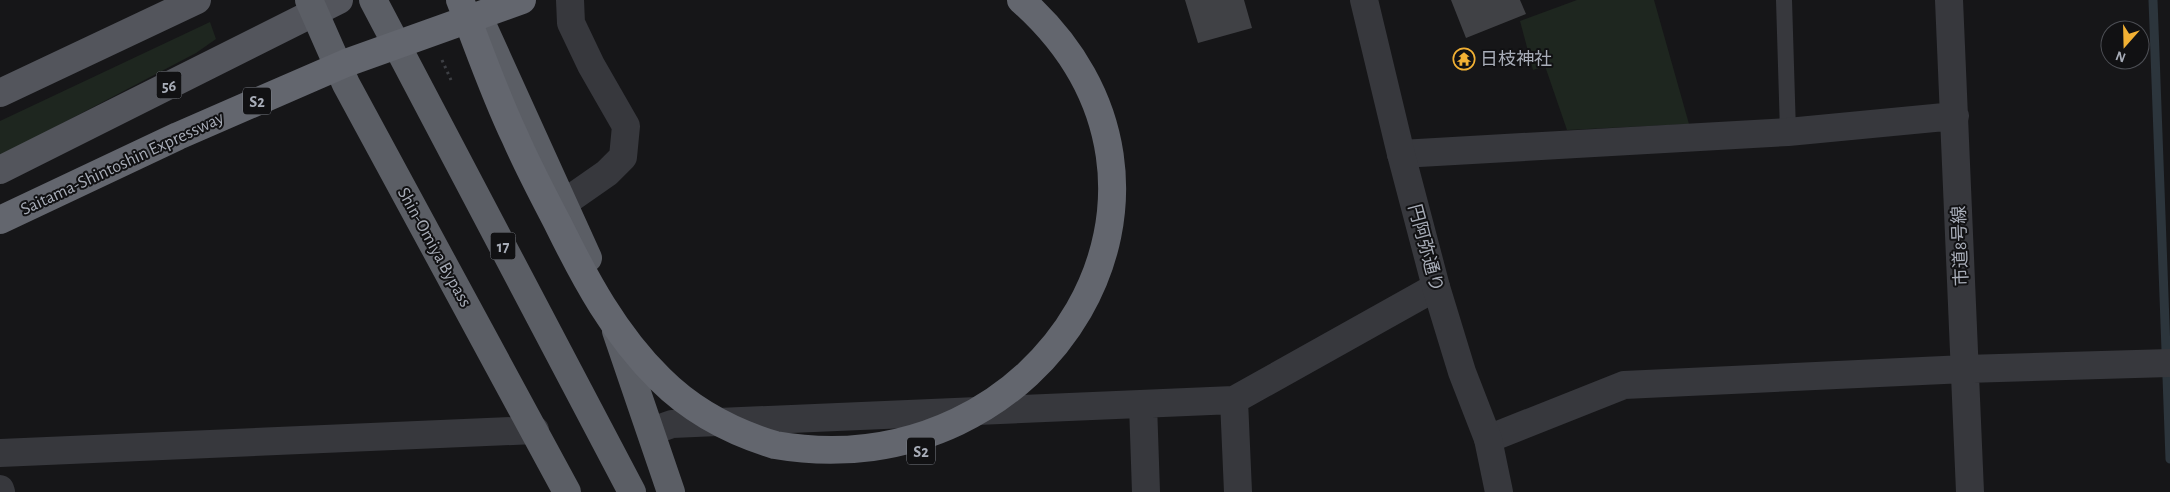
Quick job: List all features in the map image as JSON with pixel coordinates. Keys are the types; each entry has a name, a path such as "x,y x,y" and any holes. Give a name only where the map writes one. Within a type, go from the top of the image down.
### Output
{"highway":[{"name":"17","path":"373,0 632,492"},
{"name":"S2","path":"460,0 514,137 571,251 595,294 639,356 660,379 692,407 734,430 797,452 846,460 890,458 922,451 960,437 999,414 1031,387 1069,342 1088,306 1101,273 1111,228 1113,205 1110,159 1098,110 1079,69 1067,50 1053,30 1021,0"},
{"path":"471,0 600,285 652,431 671,492"},
{"name":"Saitama-Shintoshin Expressway","path":"0,220 178,136 346,63 522,0"},
{"name":"Shin-Omiya Bypass","path":"311,6 346,84 567,492"}],"main road":[{"path":"0,93 197,0"},
{"name":"56","path":"0,170 311,6 339,0"}],"street":[{"path":"564,203 607,173 623,157 626,126 591,64 571,23 570,0"},
{"name":"円阿弥通り","path":"1364,0 1401,154 1436,287 1462,372 1488,439 1499,492"},
{"name":"市道8号線","path":"1949,0 1970,492"},
{"path":"1401,154 1788,132 1955,116"},
{"path":"652,431 672,424 1234,400 1436,287"},
{"path":"1488,439 1624,385 1965,369 2170,363"},
{"path":"1234,400 1238,492"},
{"path":"1143,404 1146,492"},
{"path":"0,453 535,430"}],"lane":[{"path":"1784,0 1788,132"}],"shaded area":[{"path":"1577,0 1654,0 1689,124 1567,130 1545,66 1533,70 1520,21"},
{"path":"210,22 216,39 196,53 0,156 0,121"}],"building":[{"path":"1185,0 1244,0 1252,28 1198,43"},
{"path":"1451,0 1520,0 1526,14 1466,38"}],"waterway":[{"path":"2153,0 2166,350"},
{"path":"2167,377 2170,459"}],"place":[{"name":"日枝神社","path":"1464,59"}]}
